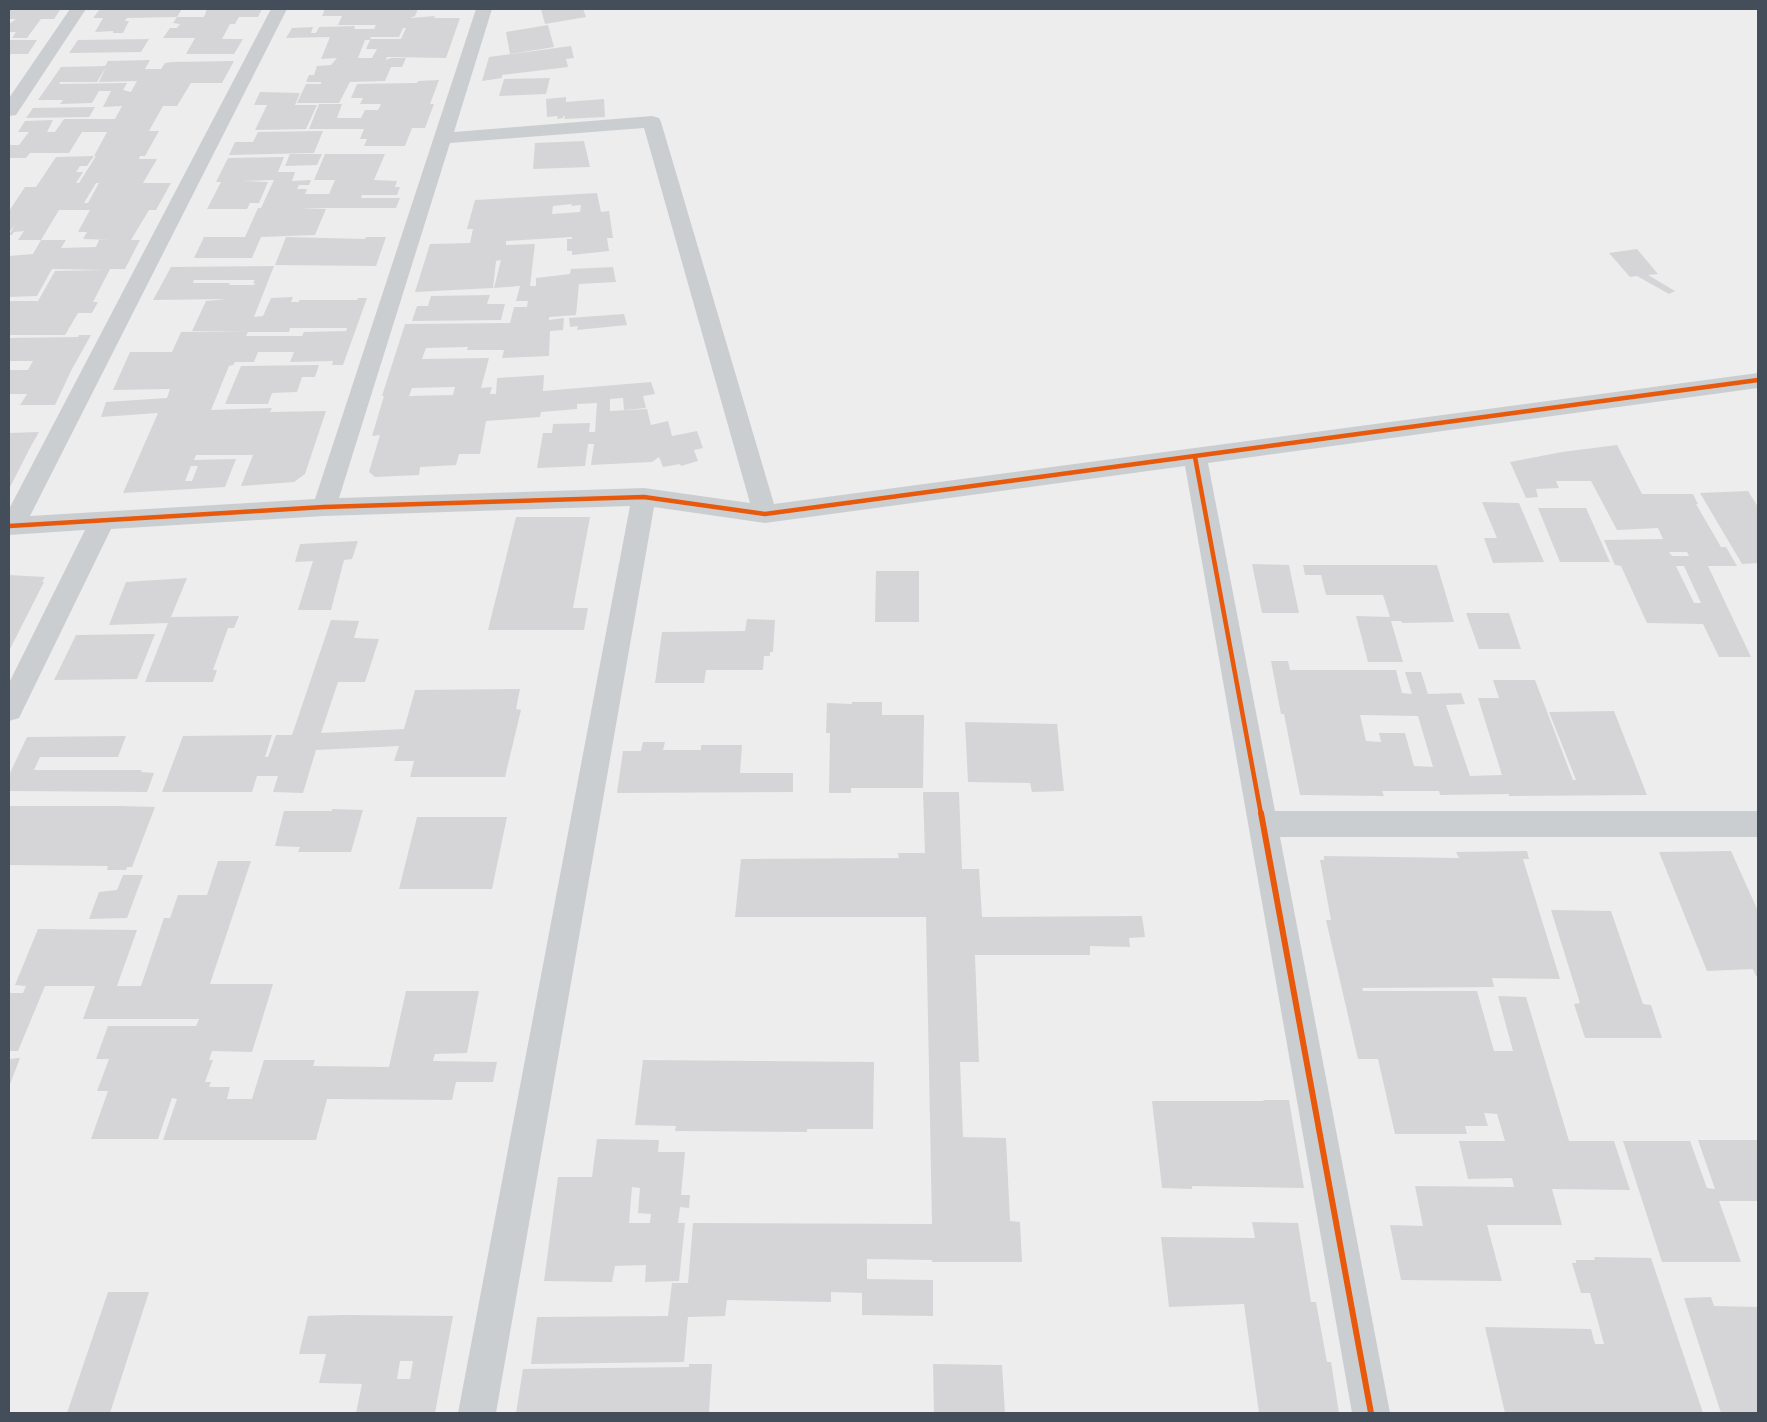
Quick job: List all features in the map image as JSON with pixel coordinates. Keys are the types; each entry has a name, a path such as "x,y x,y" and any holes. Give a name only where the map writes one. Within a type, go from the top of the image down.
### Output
{"street":[{"path":"9,111 78,9"},
{"path":"10,526 279,9"},
{"path":"324,507 484,9"},
{"path":"443,138 652,122 765,514"},
{"path":"10,526 324,507 644,497 765,514 1758,380"},
{"path":"1195,457 1371,1413"},
{"path":"477,1413 644,497"},
{"path":"9,710 103,520"},
{"path":"1262,824 1758,824"}],"building":[{"path":"9,9 60,10 54,19 41,19 27,38 12,38 16,32 9,32 9,24 16,19 9,19"},
{"path":"100,9 182,9 177,17 127,18 125,21 129,21 123,33 113,33 113,31 95,32 103,18 93,18"},
{"path":"207,9 262,9 258,17 239,17 235,24 230,24 222,39 243,39 234,54 186,54 195,38 163,38 170,28 177,28 180,24 173,23 177,17 204,17"},
{"path":"325,9 418,9 415,16 410,18 435,16 434,18 460,18 446,58 387,57 386,60 406,58 402,67 391,67 385,81 350,82 339,103 297,103 306,84 321,84 321,82 306,82 309,75 314,75 317,66 331,65 337,58 321,59 330,37 286,38 292,28 313,27 311,33 316,33 319,27 355,26 354,29 374,29 376,25 338,25 342,16 322,16","holes":["403,28 406,28 401,39 370,39 371,37 399,37","365,40 370,40 366,49 377,49 372,58 358,58"]},
{"path":"541,9 583,9 586,17 545,24"},
{"path":"548,25 554,47 510,54 506,32"},
{"path":"149,39 141,52 69,53 78,40"},
{"path":"9,40 37,40 28,54 11,54 9,57"},
{"path":"571,46 574,58 566,59 568,67 502,75 502,78 482,81 489,57"},
{"path":"150,60 145,69 161,69 165,63 172,62 234,61 222,83 191,83 177,106 163,106 149,131 159,131 145,156 140,156 139,159 157,159 143,183 171,183 156,210 149,210 131,240 140,240 125,269 110,269 93,302 98,302 92,313 78,313 65,335 9,335 9,301 38,301 55,271 104,270 52,269 37,296 9,297 9,256 33,254 41,240 18,240 24,231 14,232 12,235 9,235 15,225 9,232 9,211 25,187 36,187 56,157 94,156 107,132 82,132 69,153 30,153 26,158 9,158 9,145 19,145 29,132 18,132 25,121 53,120 47,132 55,132 64,119 115,119 122,106 103,107 111,91 99,91 92,103 60,104 63,100 38,100 61,67 105,66 108,61","holes":["106,67 99,82 137,81 131,92 123,90 127,83 59,84 60,82 97,82","96,156 79,183 76,183 83,172 76,172 80,166 87,166","96,183 99,183 88,203 84,203","59,210 90,210 78,232 87,232 83,239 110,240 99,240 96,247 61,248 66,240 41,240"]},
{"path":"550,78 546,94 499,96 504,79"},
{"path":"439,80 430,104 434,104 425,128 412,128 405,146 364,146 367,139 360,139 364,129 309,129 319,104 342,104 337,118 361,118 365,110 378,110 381,104 360,104 363,98 351,98 357,84 417,83 418,81"},
{"path":"260,92 300,93 295,105 317,105 306,129 255,130 267,105 254,105"},
{"path":"566,97 566,102 604,99 605,117 564,119 565,116 563,116 563,118 557,119 558,116 547,117 546,99"},
{"path":"95,107 89,117 26,118 33,108"},
{"path":"323,131 314,153 229,155 235,142 253,142 258,132"},
{"path":"584,141 590,167 533,169 535,143"},
{"path":"290,154 322,154 317,165 285,166"},
{"path":"325,154 385,154 374,180 397,181 395,187 400,187 397,195 362,195 361,198 400,198 396,208 299,208 326,209 315,235 261,237 252,258 194,258 204,237 245,237 258,208 261,208 274,180 243,181 268,182 259,203 250,203 247,209 207,209 221,182 216,182 228,158 284,157 278,172 295,172 292,181 311,180 309,185 299,185 297,189 307,189 305,194 329,194 335,180 314,180"},
{"path":"597,193 601,212 609,211 613,238 607,238 609,251 572,255 572,251 567,251 567,239 572,239 572,237 506,241 506,245 535,244 530,286 536,286 536,278 570,274 571,269 613,267 616,282 579,284 576,315 549,317 549,320 564,318 563,330 550,331 549,356 502,358 504,350 467,350 468,347 426,348 422,359 489,358 481,388 492,387 490,394 496,394 497,378 544,375 543,391 651,382 655,394 643,396 646,408 624,410 623,398 610,399 610,411 647,409 651,425 668,421 672,436 697,431 703,448 694,450 698,461 681,466 680,464 663,467 659,457 652,462 591,465 594,444 588,444 585,466 537,468 543,433 552,433 553,424 590,423 589,432 595,432 597,403 577,404 577,409 541,412 540,417 486,421 480,454 459,454 456,465 420,467 419,475 375,477 369,472 380,435 372,436 384,396 382,396 405,324 510,323 514,307 527,307 528,301 516,301 520,286 494,288 501,260 496,261 493,288 415,292 430,244 470,243 473,229 467,229 475,200","holes":["572,204 571,206 581,205 580,212 552,214 553,206","455,387 453,395 409,396 412,388"]},
{"path":"286,237 365,239 366,237 386,237 376,266 275,265"},
{"path":"1637,249 1658,274 1648,275 1675,291 1669,294 1637,276 1630,277 1609,253"},
{"path":"274,266 254,317 263,316 271,298 293,297 291,302 299,302 299,300 357,300 358,298 367,298 343,365 332,365 333,361 290,362 294,352 258,352 254,362 235,362 229,366 211,410 272,408 270,412 326,411 305,474 294,482 241,486 253,455 196,455 194,460 236,459 225,487 123,493 158,413 101,417 106,402 167,398 170,389 113,390 130,352 172,352 181,332 248,331 192,331 206,301 227,299 153,300 171,267","holes":["194,280 255,280 253,283 255,283 254,285 229,285 230,283 193,283","290,328 347,328 346,331 304,332 302,336 246,336 248,332 289,332","191,466 198,466 192,481 185,481"]},
{"path":"490,295 487,304 505,304 501,320 412,321 417,306 428,306 431,296"},
{"path":"624,314 627,325 577,330 578,326 570,327 569,318"},
{"path":"79,335 91,335 55,405 20,405 27,394 9,394 9,370 28,370 33,361 9,361 9,338 78,337"},
{"path":"319,365 315,377 302,377 297,392 272,393 268,404 225,404 241,366"},
{"path":"39,432 31,446 9,489 9,433"},
{"path":"1617,445 1642,494 1693,494 1698,504 1696,504 1721,547 1726,547 1737,566 1708,566 1751,657 1719,657 1703,624 1647,623 1621,566 1615,565 1604,540 1663,539 1658,528 1617,530 1591,481 1556,481 1559,488 1536,489 1538,497 1526,498 1510,462 1562,452","holes":["1669,552 1687,552 1689,556 1672,556","1676,566 1684,566 1701,603 1694,603"]},
{"path":"1748,491 1758,507 1758,563 1742,564 1700,493"},
{"path":"1482,502 1519,503 1544,562 1493,563 1484,538 1497,538"},
{"path":"1538,508 1586,508 1610,562 1560,562"},
{"path":"516,517 590,517 573,608 588,608 584,630 488,630"},
{"path":"358,541 352,559 344,560 331,610 298,610 313,561 295,562 300,544"},
{"path":"1252,564 1289,565 1299,613 1262,613"},
{"path":"1303,565 1437,565 1454,622 1402,623 1401,621 1391,621 1403,662 1368,662 1356,616 1390,617 1383,595 1326,595 1321,575 1305,575"},
{"path":"876,571 919,571 919,622 875,622"},
{"path":"9,575 45,577 9,651"},
{"path":"187,578 171,617 239,616 234,628 228,628 213,670 217,670 213,682 145,682 168,623 109,625 126,582"},
{"path":"1466,613 1509,613 1521,649 1479,649"},
{"path":"747,619 775,620 773,652 770,652 770,656 764,656 763,670 706,670 704,683 655,683 662,632 745,631"},
{"path":"331,620 359,621 354,638 379,639 365,682 338,682 321,733 404,729 415,690 520,689 516,709 521,710 505,777 410,777 414,761 394,761 399,746 316,750 303,793 273,792 278,776 257,776 252,792 162,792 183,736 272,735 265,757 268,757 276,735 292,735"},
{"path":"155,634 137,679 54,680 76,635"},
{"path":"1271,661 1288,661 1290,670 1396,670 1402,693 1412,694 1405,672 1421,672 1428,694 1461,693 1465,704 1446,705 1470,776 1502,775 1478,698 1499,698 1493,680 1535,680 1573,780 1576,780 1549,712 1614,711 1647,795 1440,795 1439,791 1382,791 1384,796 1300,795 1284,714 1281,714","holes":["1360,715 1418,716 1433,767 1414,766 1405,733 1379,733 1381,742 1366,741"]},
{"path":"852,702 882,702 882,715 924,715 923,788 851,788 851,793 829,793 830,733 826,733 827,703 852,704"},
{"path":"965,722 1057,724 1064,791 1032,792 1030,783 968,782"},
{"path":"126,736 118,757 40,757 34,770 142,770 141,772 154,773 147,792 9,791 9,775 27,737"},
{"path":"643,742 665,742 663,750 701,750 701,745 742,745 740,773 793,773 793,792 617,793 623,751 641,751"},
{"path":"923,792 959,792 962,869 979,869 982,917 1142,916 1145,937 1129,938 1130,947 1090,946 1090,955 975,955 979,1062 960,1062 963,1137 1006,1138 1010,1221 1020,1222 1022,1262 932,1262 932,1260 867,1259 867,1279 933,1280 933,1316 862,1315 862,1293 831,1292 831,1302 727,1300 725,1316 688,1317 684,1362 531,1364 537,1317 668,1316 672,1283 688,1283 693,1223 932,1224 926,917 735,917 741,859 899,858 898,853 925,853"},
{"path":"9,806 155,807 132,867 127,867 126,870 107,870 108,866 9,865"},
{"path":"332,809 363,810 351,852 298,852 300,847 275,846 284,811 332,811"},
{"path":"417,817 507,817 492,889 399,889"},
{"path":"1527,851 1529,859 1523,859 1560,979 1492,978 1494,987 1362,988 1363,991 1477,991 1494,1051 1513,1051 1498,996 1526,997 1569,1141 1614,1141 1630,1190 1552,1189 1562,1225 1487,1225 1502,1281 1401,1280 1390,1225 1423,1226 1415,1186 1514,1187 1512,1178 1468,1179 1459,1141 1505,1141 1497,1114 1484,1113 1488,1126 1465,1126 1467,1134 1395,1134 1378,1059 1358,1059 1326,920 1331,920 1320,860 1324,860 1324,856 1459,858 1456,852"},
{"path":"1731,851 1758,911 1758,976 1756,976 1753,969 1707,971 1659,852"},
{"path":"218,861 251,861 210,984 273,984 252,1052 212,1051 209,1060 213,1060 205,1082 211,1082 209,1087 230,1087 227,1099 252,1099 264,1060 315,1060 313,1066 389,1067 406,991 479,991 467,1053 435,1054 433,1061 497,1062 493,1082 456,1082 452,1100 327,1099 316,1140 163,1140 177,1099 172,1098 158,1139 91,1139 108,1091 97,1091 109,1059 96,1059 108,1026 196,1026 199,1019 83,1019 95,986 45,986 18,1051 9,1051 9,993 23,993 26,986 15,985 38,929 137,930 117,986 141,986 164,918 170,918 178,895 207,895"},
{"path":"123,875 143,875 127,918 89,919 99,892 117,890"},
{"path":"1551,910 1611,911 1643,1004 1651,1005 1662,1038 1585,1038 1574,1004 1580,1003"},
{"path":"20,1058 9,1087 9,1059"},
{"path":"643,1060 874,1062 873,1129 807,1129 807,1132 675,1131 676,1126 635,1125"},
{"path":"1289,1100 1304,1188 1192,1186 1192,1189 1162,1188 1152,1101"},
{"path":"597,1139 659,1140 658,1152 685,1152 681,1195 690,1195 689,1208 680,1207 678,1223 685,1223 679,1281 645,1282 646,1265 615,1266 612,1282 544,1281 558,1177 592,1177","holes":["632,1187 640,1188 638,1213 651,1214 650,1223 629,1223"]},
{"path":"1698,1140 1758,1140 1758,1201 1719,1201 1741,1262 1662,1262 1623,1141 1690,1141 1707,1188 1715,1189"},
{"path":"1252,1222 1298,1223 1311,1302 1316,1302 1327,1362 1331,1362 1339,1413 1259,1413 1244,1304 1169,1307 1161,1237 1255,1238"},
{"path":"1594,1257 1651,1258 1703,1413 1505,1413 1485,1327 1591,1329 1595,1344 1604,1344 1590,1293 1581,1293 1572,1263 1576,1263 1576,1260 1595,1260"},
{"path":"108,1292 149,1292 110,1413 67,1413"},
{"path":"1711,1297 1714,1306 1757,1307 1758,1413 1721,1413 1684,1298"},
{"path":"308,1316 453,1316 435,1413 356,1413 362,1384 319,1383 326,1354 299,1354","holes":["400,1361 413,1361 410,1379 397,1379"]},
{"path":"689,1364 712,1364 709,1413 516,1413 523,1369 689,1367"},
{"path":"933,1364 1002,1365 1005,1413 934,1413"}],"cycle path":[{"path":"9,526 324,507 644,497 765,514 1758,380"},
{"path":"1195,457 1371,1413"}]}
